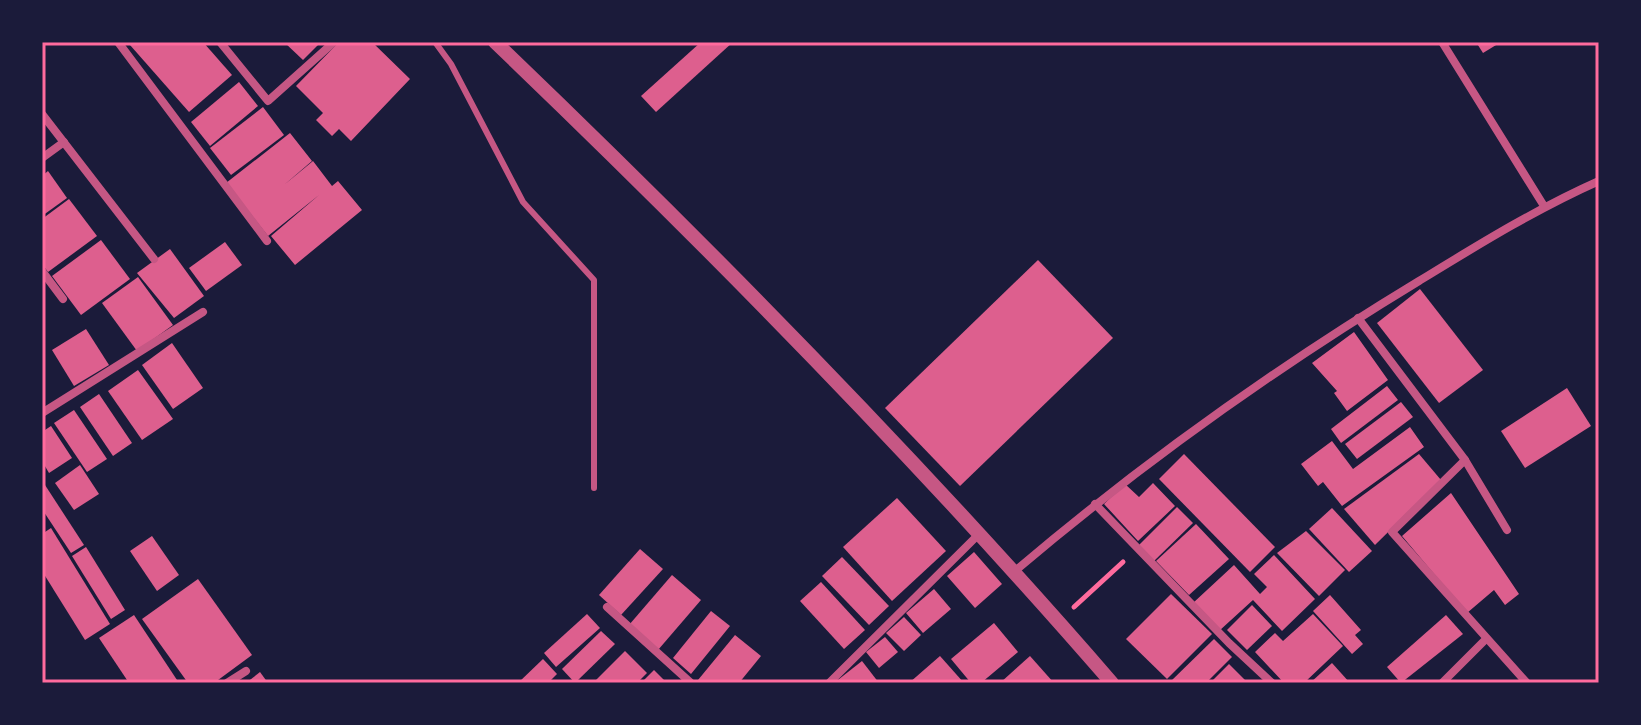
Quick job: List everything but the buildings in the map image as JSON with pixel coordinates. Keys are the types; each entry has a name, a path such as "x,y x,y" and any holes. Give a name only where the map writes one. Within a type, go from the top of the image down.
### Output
{"street":[{"path":"118,42 267,241"},
{"path":"220,42 268,101 334,42"},
{"path":"495,42 691,231 1015,571 1112,683"},
{"path":"1442,42 1544,206"},
{"path":"42,114 154,259"},
{"path":"42,158 64,142"},
{"path":"1015,571 1143,466 1358,318 1544,206 1599,181"},
{"path":"42,271 63,299"},
{"path":"42,413 203,312"},
{"path":"1358,318 1465,460 1507,530"},
{"path":"1465,460 1392,532 1485,640 1527,683"},
{"path":"1095,504 1272,683"},
{"path":"829,683 978,535"},
{"path":"607,607 691,683"},
{"path":"1442,683 1485,640"},
{"path":"227,683 246,671"}],"lane":[{"path":"435,42 451,64 523,202 594,280 594,488"}],"path":[{"path":"1059,621 1137,549"}]}
